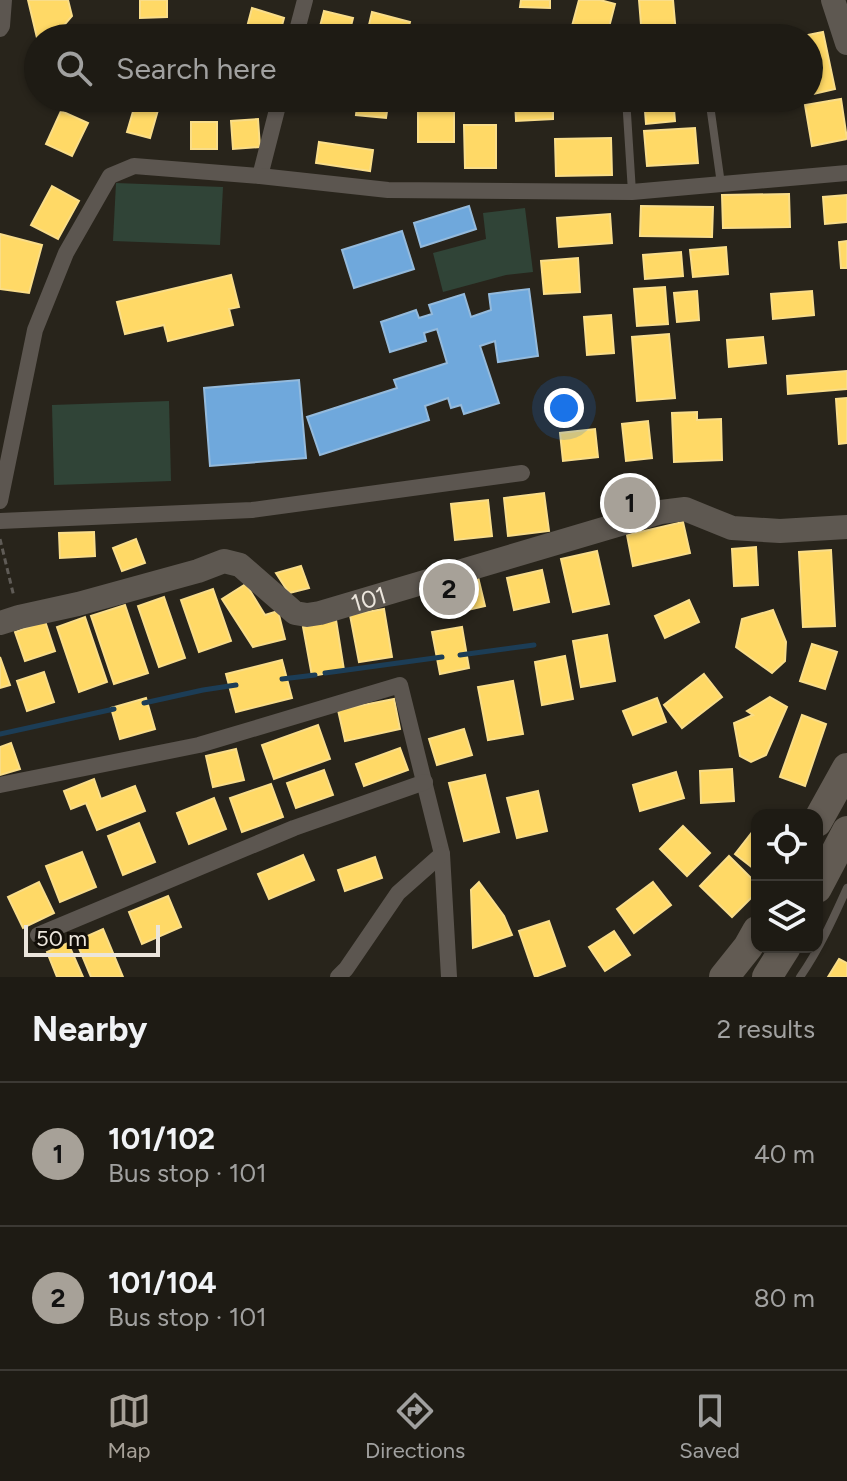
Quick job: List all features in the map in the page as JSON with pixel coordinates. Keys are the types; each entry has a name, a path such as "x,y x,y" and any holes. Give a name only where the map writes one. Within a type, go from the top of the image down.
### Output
{"highway":[{"path":"823,811 847,768"},
{"path":"821,881 847,831"},
{"path":"724,977 751,942"},
{"path":"767,977 782,953"}],"street":[{"path":"0,29 4,0"},
{"path":"299,24 305,0"},
{"path":"833,0 847,43"},
{"path":"260,176 276,112"},
{"path":"0,501 35,330 66,253 110,176 134,166 388,190 632,192 847,173"},
{"path":"0,521 252,510 522,473"},
{"name":"101","path":"10,620 198,571 224,561 240,565 286,607 295,613 307,615 661,512 685,509 732,528 780,531 847,527"},
{"path":"0,785 199,745 400,685 442,854 449,977"},
{"path":"38,935 294,828 425,782"},
{"path":"338,977 398,893 442,854"}],"lane":[{"path":"627,112 632,192"},
{"path":"711,112 721,184"},
{"path":"800,977 834,918 847,888"}],"path":[{"path":"0,539 10,620"}],"green space":[{"path":"116,183 223,187 220,245 113,241"},
{"path":"525,208 533,272 506,275 443,292 433,253 486,239 483,213"},
{"path":"169,401 171,481 54,485 52,405"}],"building: Homes":[{"path":"28,0 68,0 72,16 65,24 34,24"},
{"path":"140,0 167,0 167,17 140,18"},
{"path":"521,0 550,0 550,8 520,7"},
{"path":"579,0 615,4 610,24 573,24"},
{"path":"639,0 673,0 675,24 641,24"},
{"path":"252,8 284,18 282,24 248,24"},
{"path":"324,11 353,18 352,24 321,24"},
{"path":"372,12 410,22 410,24 369,24"},
{"path":"823,32 835,89 823,92"},
{"path":"841,99 847,139 812,146 806,112 823,112 823,102"},
{"path":"61,112 88,123 72,156 46,144"},
{"path":"133,112 157,112 150,138 127,132"},
{"path":"356,112 387,112 386,118 356,115"},
{"path":"418,112 454,112 454,142 418,142"},
{"path":"516,112 553,112 553,119 516,121"},
{"path":"645,112 674,112 675,121 646,124"},
{"path":"258,119 260,147 233,149 231,121"},
{"path":"191,122 217,122 217,149 191,149"},
{"path":"464,125 496,125 496,168 465,168"},
{"path":"695,128 698,163 647,166 644,131"},
{"path":"611,138 612,175 556,176 555,139"},
{"path":"319,142 373,150 370,171 316,163"},
{"path":"52,186 79,201 58,239 31,225"},
{"path":"789,194 790,227 723,228 722,195"},
{"path":"847,195 847,222 825,224 823,197"},
{"path":"641,206 713,207 712,237 640,236"},
{"path":"610,214 612,243 559,247 557,218"},
{"path":"0,234 42,245 29,293 0,289"},
{"path":"847,241 847,268 841,268 839,242"},
{"path":"726,247 728,274 693,277 690,250"},
{"path":"681,252 683,276 645,279 643,255"},
{"path":"578,258 580,292 544,294 541,261"},
{"path":"231,275 239,307 229,309 233,325 168,341 164,325 125,334 117,302"},
{"path":"665,287 668,324 637,326 634,289"},
{"path":"697,291 699,320 677,322 674,293"},
{"path":"812,291 814,315 773,319 771,294"},
{"path":"611,315 614,353 587,355 584,317"},
{"path":"669,334 675,398 637,401 632,337"},
{"path":"763,337 766,363 729,367 727,340"},
{"path":"847,371 847,389 788,394 787,376"},
{"path":"847,398 847,443 839,444 836,399"},
{"path":"697,412 697,420 721,419 722,460 674,462 672,413"},
{"path":"648,421 652,458 626,461 622,424"},
{"path":"595,429 598,457 563,461 560,433"},
{"path":"544,493 549,531 508,536 504,498"},
{"path":"488,500 492,536 455,540 451,504"},
{"path":"683,522 690,553 633,566 627,535"},
{"path":"94,532 95,556 60,558 59,533"},
{"path":"136,539 145,563 122,571 113,548"},
{"path":"756,547 758,585 734,586 732,549"},
{"path":"831,550 835,626 803,627 799,552"},
{"path":"597,551 609,604 573,612 561,559"},
{"path":"301,566 309,588 289,593 276,573"},
{"path":"542,570 549,602 514,610 507,578"},
{"path":"478,577 485,606 441,616 434,587"},
{"path":"246,584 265,615 278,611 285,639 253,647 222,599"},
{"path":"213,589 231,641 199,652 181,600"},
{"path":"164,597 185,658 159,667 138,606"},
{"path":"689,600 699,622 665,638 655,616"},
{"path":"125,605 148,673 114,684 91,616"},
{"path":"384,609 392,657 359,662 350,615"},
{"path":"773,610 786,642 785,661 772,673 736,647 742,619"},
{"path":"85,617 107,682 79,692 57,627"},
{"path":"336,620 344,670 312,676 303,627"},
{"path":"45,621 55,651 25,661 15,632"},
{"path":"462,627 469,668 440,674 432,632"},
{"path":"607,635 615,681 581,687 573,641"},
{"path":"812,644 837,652 825,689 800,681"},
{"path":"565,656 573,699 542,705 535,662"},
{"path":"0,657 10,685 0,688"},
{"path":"282,660 292,698 236,712 226,674"},
{"path":"44,672 54,702 27,711 17,681"},
{"path":"704,674 722,697 682,728 664,705"},
{"path":"513,681 523,734 488,740 478,687"},
{"path":"770,697 787,707 766,755 751,762 740,756 734,723 753,715 747,711"},
{"path":"146,698 155,729 120,739 111,708"},
{"path":"657,698 666,722 633,735 623,711"},
{"path":"394,699 400,729 345,741 338,710"},
{"path":"802,715 826,724 805,786 780,777"},
{"path":"318,725 330,759 274,779 262,745"},
{"path":"464,729 472,755 437,765 429,739"},
{"path":"11,743 20,769 0,775 0,747"},
{"path":"400,748 408,770 364,786 356,764"},
{"path":"236,749 244,780 213,787 206,756"},
{"path":"732,769 734,801 701,803 700,771"},
{"path":"324,770 333,795 296,808 287,783"},
{"path":"676,772 684,798 640,811 633,785"},
{"path":"485,775 499,832 464,841 449,783"},
{"path":"94,779 101,799 135,786 145,811 97,830 86,803 71,809 64,791"},
{"path":"271,784 283,817 242,832 230,798"},
{"path":"538,791 547,831 517,838 507,798"},
{"path":"214,798 226,829 189,844 177,813"},
{"path":"139,823 155,862 123,875 108,836"},
{"path":"683,826 710,853 687,876 660,849"},
{"path":"751,834 751,866 735,854"},
{"path":"82,852 96,887 60,902 46,866"},
{"path":"303,855 314,880 269,899 258,874"},
{"path":"729,856 751,878 751,898 732,917 700,886"},
{"path":"375,857 382,878 345,891 338,870"},
{"path":"39,882 54,913 23,928 8,897"},
{"path":"479,882 504,916 512,935 473,948 471,890"},
{"path":"653,882 671,905 634,933 617,909"},
{"path":"168,896 181,927 142,944 129,912"},
{"path":"549,921 565,966 535,977 519,931"},
{"path":"103,929 123,977 91,977 76,941"},
{"path":"614,931 630,955 605,971 589,947"},
{"path":"68,943 83,977 57,977 47,952"},
{"path":"839,959 847,963 847,977 828,977"}],"building: Schools":[{"path":"469,206 476,229 421,247 414,223"},
{"path":"402,231 414,269 354,288 342,250"},
{"path":"529,289 538,356 498,362 495,341 480,346 499,403 464,414 461,405 451,408 448,398 425,406 429,420 320,455 307,417 397,388 394,380 447,363 437,329 424,333 426,341 390,352 381,322 416,310 419,318 432,314 429,305 464,294 471,317 491,310 489,294"},
{"path":"299,380 306,458 210,466 204,388"}],"waterway":[{"path":"460,655 534,645"},
{"path":"325,673 442,657"},
{"path":"282,679 315,675"},
{"path":"144,703 236,685"},
{"path":"0,734 114,709"}],"place":[{"name":"101/102","path":"630,503"},
{"name":"101/104","path":"449,589"}]}
